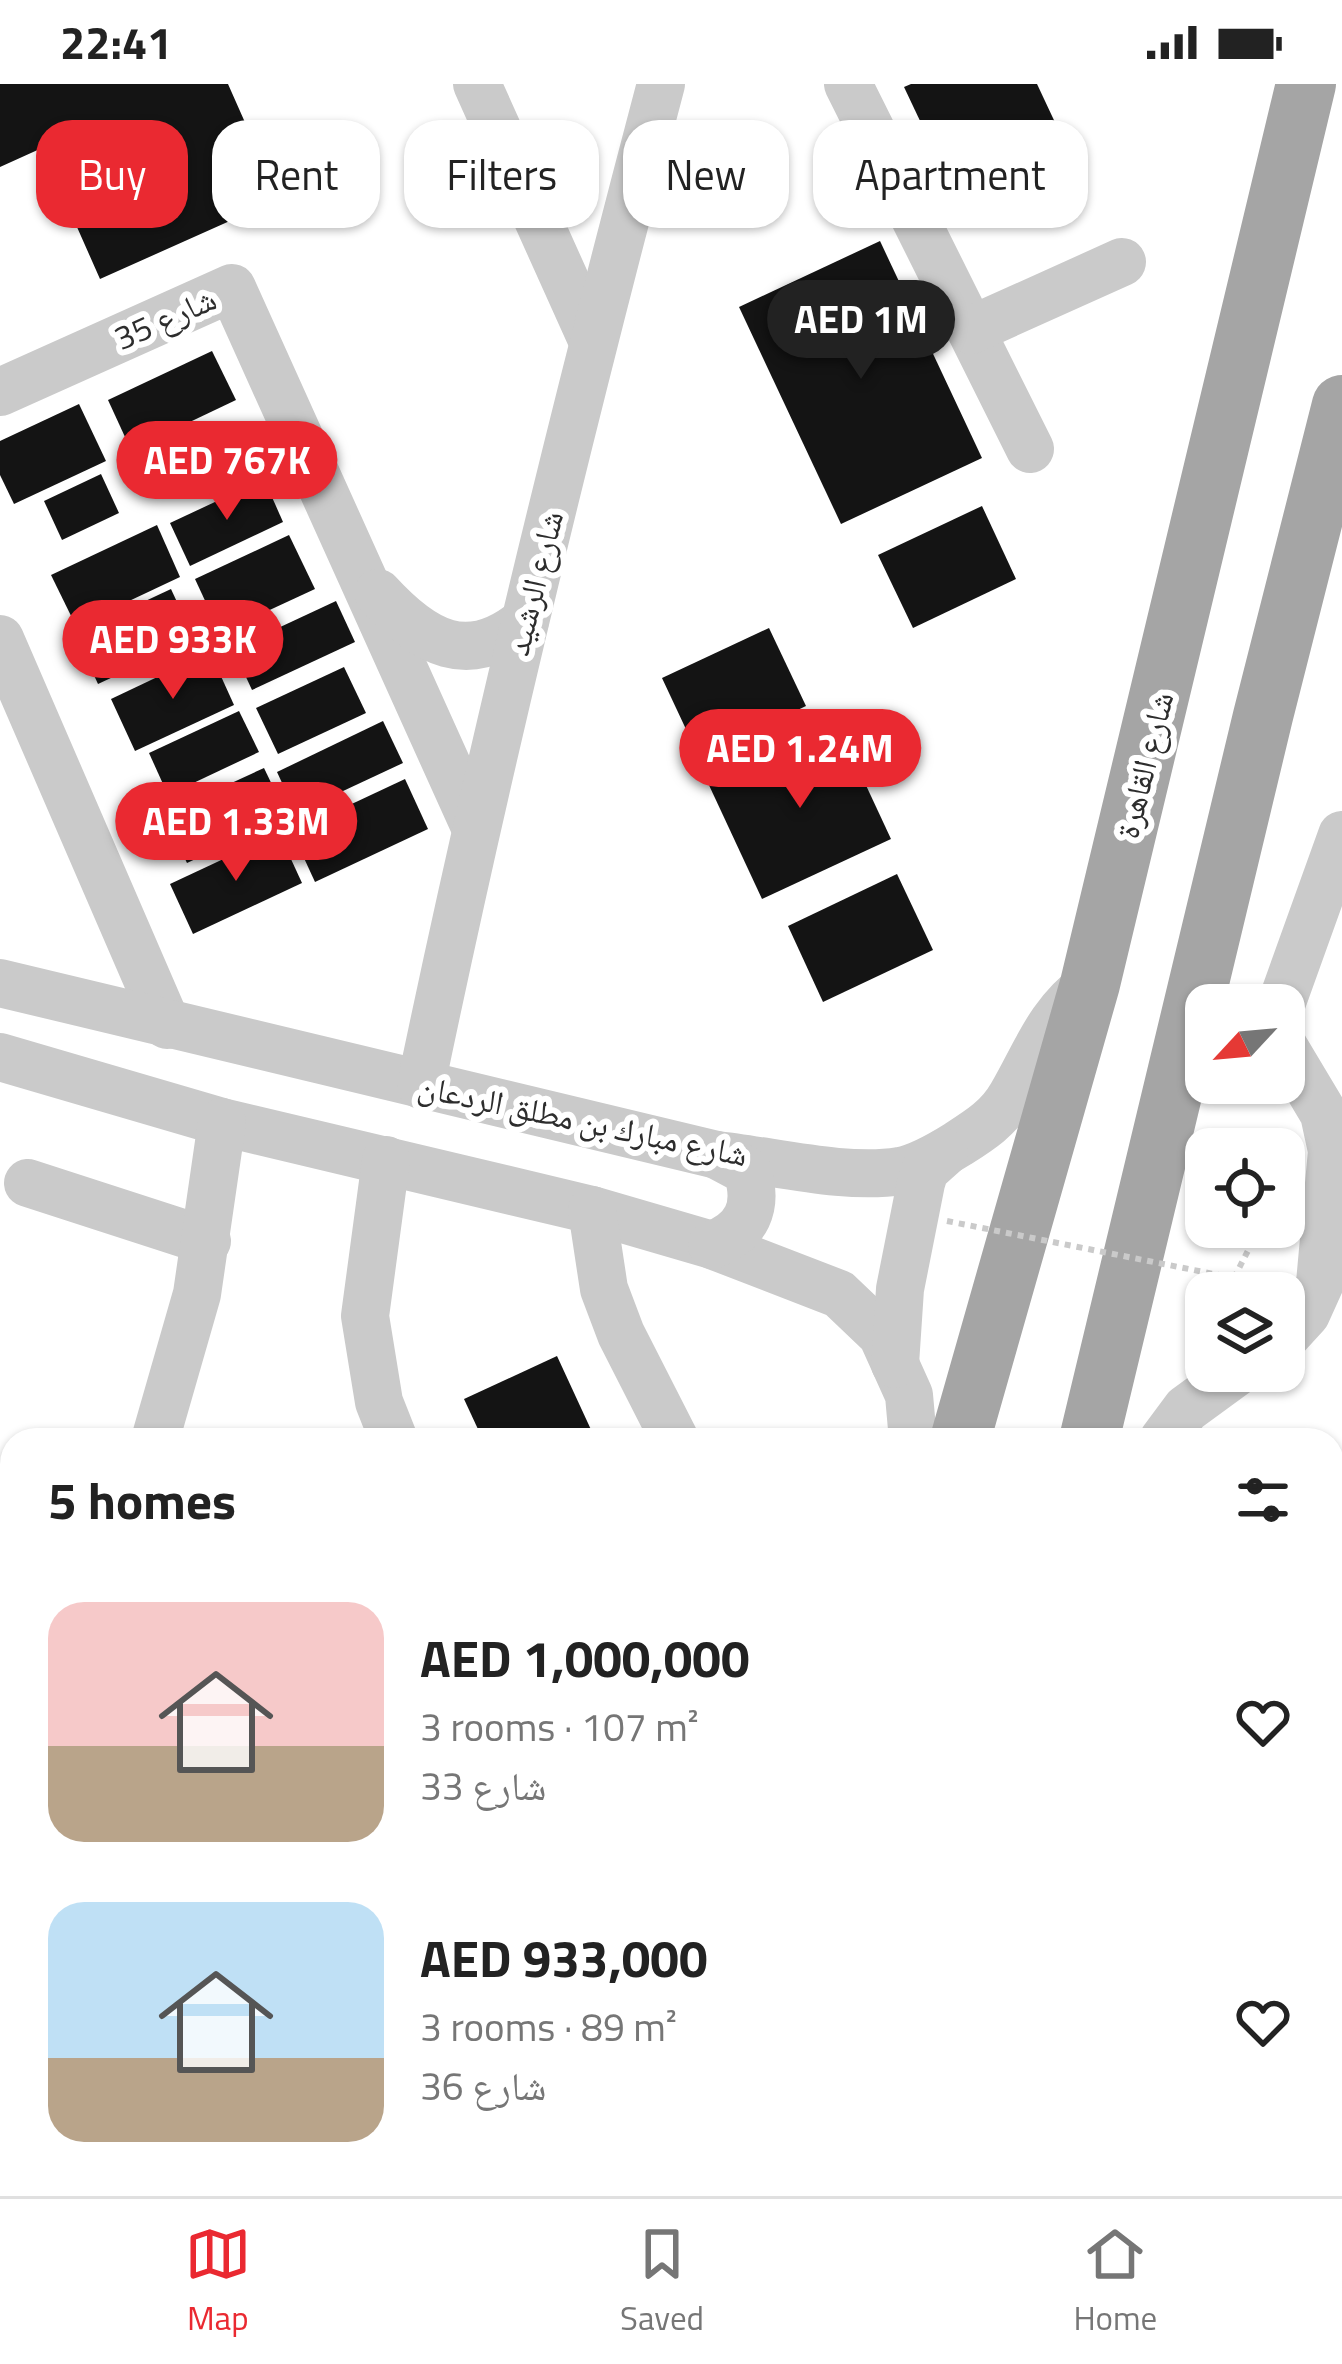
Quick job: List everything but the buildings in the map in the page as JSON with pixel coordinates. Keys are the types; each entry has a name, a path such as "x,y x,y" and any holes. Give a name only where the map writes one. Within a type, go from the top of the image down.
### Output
{"main road":[{"name":"شارع القاهرة","path":"963,1428 1090,984 1306,84"},
{"path":"1092,1428 1342,405"}],"street":[{"path":"477,84 592,342"},
{"name":"شارع الرشيد","path":"421,1085 475,827 592,342 661,84"},
{"path":"848,84 1030,449"},
{"path":"971,330 1122,262"},
{"name":"شارع 35","path":"0,392 232,288 475,827"},
{"name":"شارع 35","path":"367,581 410,622 447,644 486,645 525,621"},
{"path":"0,639 167,1025"},
{"path":"1293,984 1327,923 1342,835"},
{"name":"شارع مبارك بن مطلق الردعان","path":"0,983 718,1155 834,1172 902,1171 944,1153 1000,1114 1049,1024 1090,984"},
{"path":"0,1057 222,1121 592,1210 712,1245 839,1294 882,1335 909,1395 912,1428"},
{"path":"1305,1082 1324,1114 1332,1151 1320,1283 1305,1315"},
{"path":"159,1428 181,1357 207,1241 222,1121"},
{"path":"895,1364 900,1289 921,1183 925,1170 944,1153"},
{"path":"712,1245 730,1238 744,1225 752,1208 747,1172 718,1155"},
{"path":"386,1160 365,1316 379,1402 389,1428"},
{"path":"28,1184 207,1241"},
{"path":"592,1210 604,1289 621,1334 669,1428"},
{"path":"1172,1428 1186,1409 1209,1392"}],"path":[{"path":"947,1221 1234,1278 1249,1248"}]}
